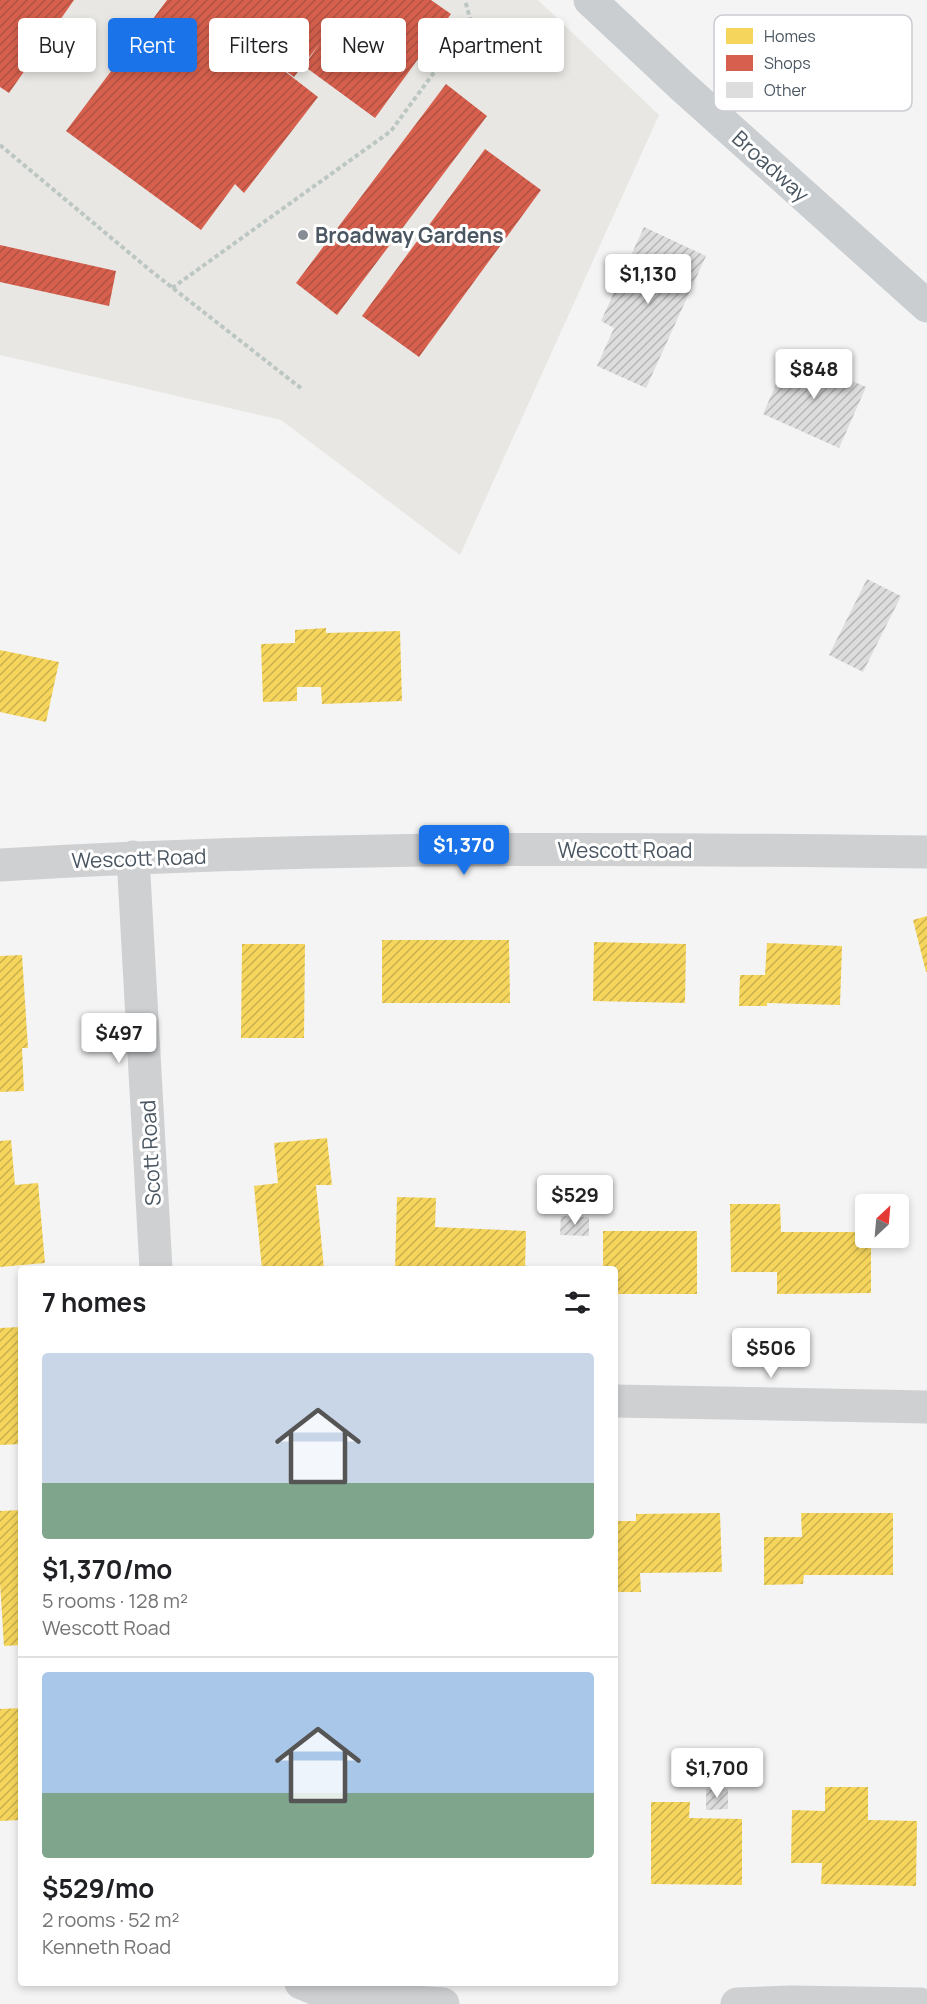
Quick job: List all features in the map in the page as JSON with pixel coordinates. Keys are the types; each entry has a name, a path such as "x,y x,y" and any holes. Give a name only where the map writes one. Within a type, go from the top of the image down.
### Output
{"main road":[{"name":"Broadway","path":"590,0 683,87 927,306"}],"street":[{"name":"Wescott Road","path":"0,865 133,857 382,850 751,849 927,852"},
{"name":"Scott Road","path":"133,857 156,1266"},
{"path":"618,1401 927,1407"},
{"path":"308,1986 336,1997 443,2004"},
{"path":"737,2004 791,2002 920,2004"}],"path":[{"path":"172,288 391,131 471,22 465,0"},
{"path":"0,146 172,288 302,389"}],"shaded area":[{"name":"Broadway Gardens","path":"0,0 538,0 557,18 418,18 418,72 564,72 564,25 659,115 460,555 281,420 0,355"}],"building: Homes":[{"path":"326,628 326,633 400,631 402,701 322,704 321,687 297,687 297,701 263,702 261,644 295,643 295,630"},
{"path":"0,650 59,662 46,722 0,712"},
{"path":"927,916 927,972 926,972 913,920"},
{"path":"382,940 509,940 510,1003 382,1003"},
{"path":"594,942 686,944 685,1003 593,1001"},
{"path":"767,943 842,946 840,1005 767,1003 767,1006 739,1006 740,975 765,975"},
{"path":"242,944 305,944 304,1038 241,1038"},
{"path":"22,955 28,1048 22,1048 24,1091 0,1092 0,956"},
{"path":"327,1138 332,1185 316,1185 324,1266 262,1266 254,1186 278,1183 274,1143"},
{"path":"11,1140 15,1185 38,1183 45,1263 0,1267 0,1141"},
{"path":"397,1197 436,1198 435,1227 526,1231 525,1266 395,1266"},
{"path":"730,1204 780,1204 781,1232 855,1232 855,1248 871,1248 871,1293 777,1294 777,1272 731,1272"},
{"path":"603,1231 697,1231 697,1294 618,1294 618,1266 603,1266"},
{"path":"18,1327 18,1444 0,1445 0,1328"},
{"path":"18,1510 18,1645 4,1646 0,1583 0,1511"},
{"path":"720,1513 722,1572 640,1573 641,1592 618,1592 618,1521 636,1521 636,1514"},
{"path":"801,1513 893,1513 893,1575 804,1575 803,1584 764,1585 764,1537 802,1537"},
{"path":"18,1708 18,1820 0,1821 0,1709"},
{"path":"825,1787 868,1787 868,1820 917,1821 916,1886 821,1884 822,1863 791,1863 792,1810 825,1811"},
{"path":"651,1802 690,1802 689,1818 742,1819 742,1885 651,1884"}],"building: Shops":[{"path":"0,0 74,0 61,18 18,18 18,72 24,72 9,93 0,87"},
{"path":"167,0 431,0 451,14 448,18 418,18 418,59 375,118 309,70 309,59 320,43 309,57 309,18 209,18 209,72 286,72 318,97 244,193 235,184 201,230 66,131 110,72 197,72 197,18 154,18"},
{"path":"287,72 298,72 294,77"},
{"path":"446,84 487,116 337,315 296,283"},
{"path":"485,149 541,190 419,357 362,316"},
{"path":"0,245 116,271 109,306 0,282"}],"building: Other":[{"path":"644,227 706,256 646,388 597,366 614,328 601,321"},
{"path":"790,353 866,387 839,448 763,414"},
{"path":"867,579 901,596 863,672 829,655"},
{"path":"561,1216 589,1217 589,1236 560,1235"},
{"path":"706,1789 728,1789 728,1809 706,1810"}],"place":[{"name":"Broadway Gardens","path":"303,235"}]}
